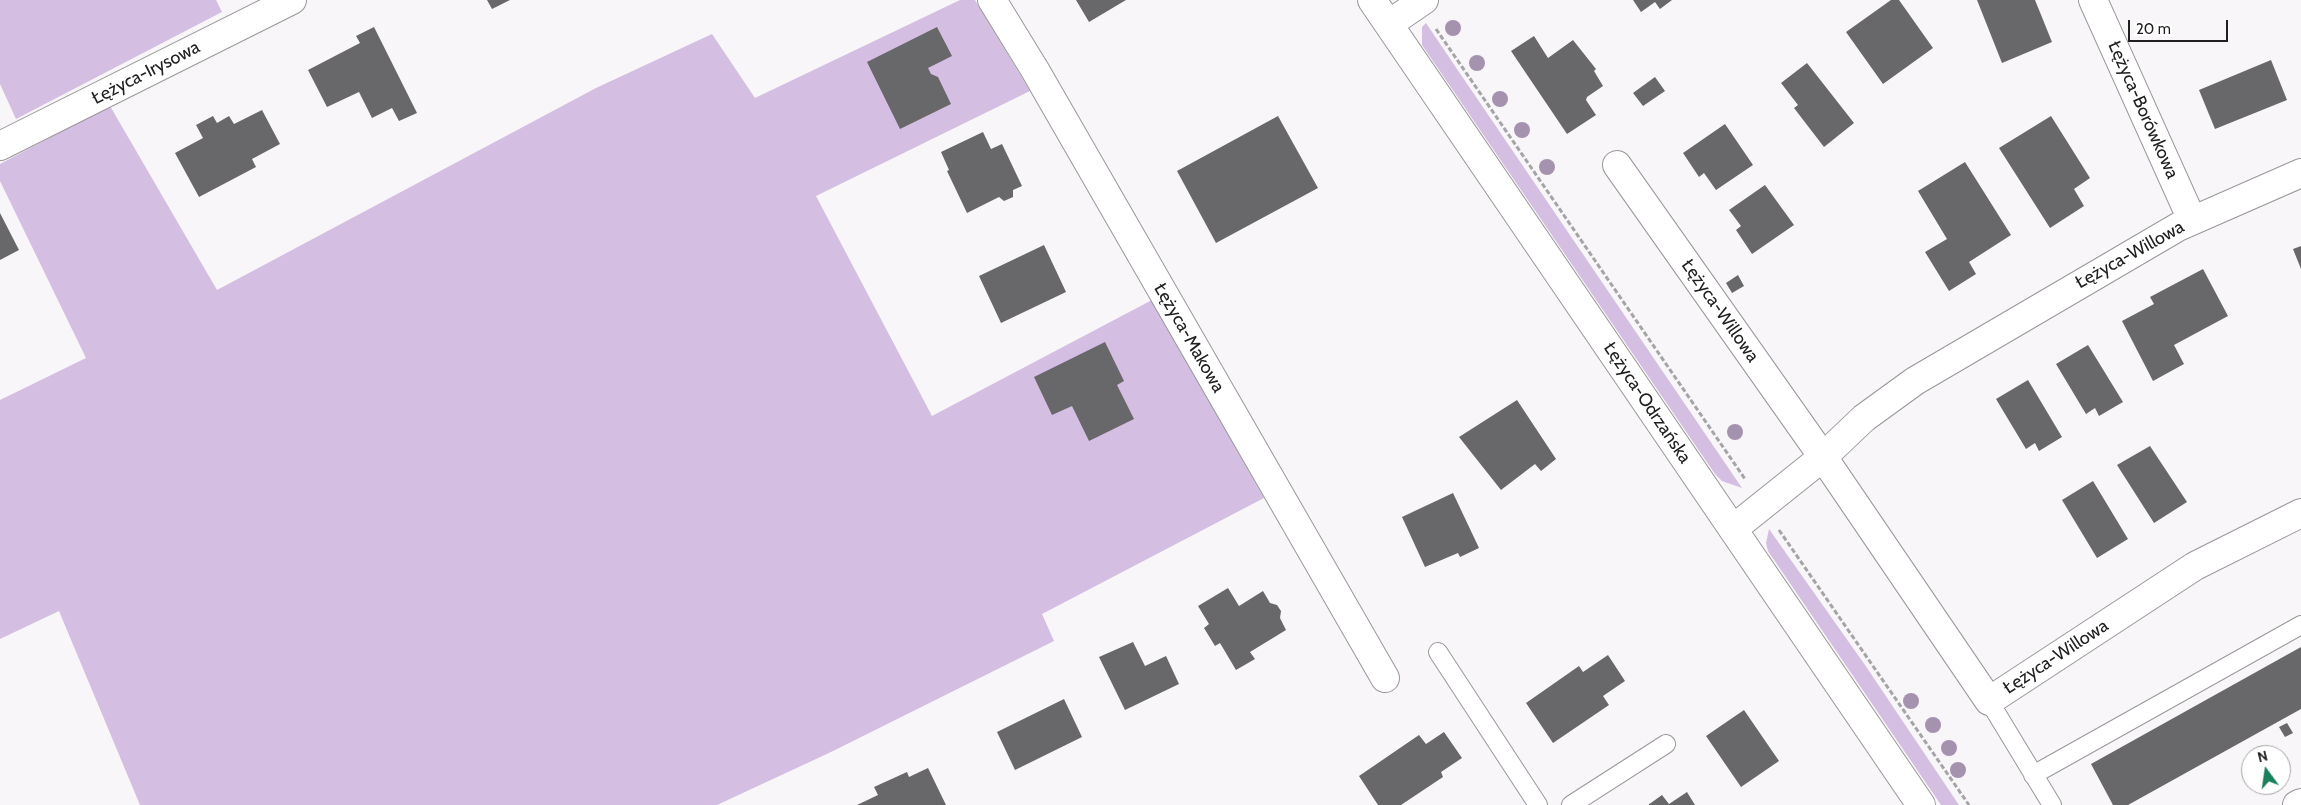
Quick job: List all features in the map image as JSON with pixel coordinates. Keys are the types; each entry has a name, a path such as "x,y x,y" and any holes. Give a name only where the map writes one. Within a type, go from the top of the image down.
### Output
{"street":[{"name":"Łężyca-Irysowa","path":"0,146 292,0"},
{"name":"Łężyca-Makowa","path":"992,0 1035,70 1385,678"},
{"name":"Łężyca-Odrzańska","path":"1372,0 1921,805"},
{"name":"Łężyca-Borówkowa","path":"2094,0 2192,220"},
{"path":"1389,24 1421,2"},
{"name":"Łężyca-Willowa","path":"1617,165 1823,457 1989,700 2194,566 2301,513"},
{"name":"Łężyca-Willowa","path":"1733,529 1823,457 1864,418 1916,381 2083,281 2192,220 2301,173"},
{"path":"2297,805 2301,803"}],"lane":[{"path":"2033,774 2301,625"},
{"path":"1438,652 1538,805"},
{"path":"1989,700 2052,805"},
{"path":"1571,805 1666,744"}],"path":[{"path":"1421,2 1969,805"}],"shaded area":[{"path":"0,0 216,0 222,12 16,119 0,84"},
{"path":"960,0 975,0 1030,91 816,196 932,416 1152,300 1264,498 1042,614 1054,641 831,752 717,805 140,805 59,611 0,639 0,400 86,358 0,181 0,164 110,106 217,290 596,88 712,34 755,98"},
{"path":"1426,23 1742,488 1722,481 1715,474 1422,45 1422,27"},
{"path":"1769,529 1865,665 1959,805 1941,805 1768,551 1766,543"}],"building":[{"path":"487,0 510,0 492,9"},
{"path":"1076,0 1126,0 1089,22"},
{"path":"1633,0 1672,0 1660,9 1655,2 1641,12"},
{"path":"1891,0 1899,0 1933,48 1883,84 1846,32"},
{"path":"1977,0 2035,0 2052,42 2002,63"},
{"path":"374,27 417,113 399,121 392,108 372,118 359,92 327,107 308,70 360,43 356,36"},
{"path":"937,27 952,56 928,68 931,74 938,77 951,104 900,129 867,62"},
{"path":"1534,36 1548,58 1573,40 1596,69 1594,71 1603,86 1587,97 1586,100 1596,115 1567,134 1511,51"},
{"path":"2271,60 2287,100 2215,129 2199,90"},
{"path":"1807,63 1854,123 1824,147 1794,108 1798,105 1781,83"},
{"path":"1655,77 1665,91 1643,106 1633,93"},
{"path":"262,110 280,144 252,159 256,167 199,197 175,153 203,138 196,125 213,116 217,123 229,116 234,124"},
{"path":"1278,116 1318,188 1216,243 1177,171"},
{"path":"2051,116 2090,178 2074,189 2084,206 2050,228 1999,148"},
{"path":"1725,124 1753,165 1716,190 1704,173 1699,177 1683,153"},
{"path":"983,132 991,149 1002,144 1022,186 1013,190 1013,197 1004,201 999,197 967,213 947,171 949,170 941,152"},
{"path":"1965,162 2011,235 1969,262 1976,274 1949,291 1925,252 1947,239 1918,191"},
{"path":"1765,185 1794,225 1752,254 1736,230 1741,226 1729,210"},
{"path":"0,213 19,250 0,260"},
{"path":"1044,245 1066,292 1001,323 979,276"},
{"path":"2301,246 2301,269 2293,249"},
{"path":"2203,269 2228,316 2174,345 2184,364 2153,381 2122,321 2154,304 2150,297"},
{"path":"1738,275 1744,286 1732,293 1726,283"},
{"path":"1105,342 1124,381 1117,385 1134,419 1089,441 1072,406 1052,415 1034,377"},
{"path":"2088,345 2123,402 2099,416 2095,408 2086,414 2056,364"},
{"path":"2028,380 2062,437 2039,451 2035,443 2026,449 1996,399"},
{"path":"1517,400 1556,459 1541,471 1535,464 1501,490 1459,437"},
{"path":"2150,446 2187,502 2154,523 2117,465"},
{"path":"2093,481 2128,539 2097,558 2062,500"},
{"path":"1453,493 1479,548 1460,557 1458,553 1425,567 1402,517"},
{"path":"1228,588 1239,606 1263,591 1270,603 1277,605 1281,611 1280,618 1286,630 1250,652 1255,659 1236,670 1220,643 1215,646 1204,628 1209,624 1198,606"},
{"path":"1133,642 1145,666 1166,656 1179,684 1125,710 1099,657"},
{"path":"2301,647 2301,709 2128,805 2113,805 2091,764"},
{"path":"1608,655 1625,681 1603,696 1609,705 1553,743 1526,703 1579,666 1583,672"},
{"path":"1064,699 1082,737 1015,770 997,732"},
{"path":"1744,710 1779,761 1741,787 1706,736"},
{"path":"2287,723 2293,733 2285,737 2279,727"},
{"path":"1444,732 1462,758 1441,772 1443,777 1401,805 1378,805 1359,776 1419,735 1426,744"},
{"path":"928,768 946,805 857,805 878,795 874,787 907,772 909,777"},
{"path":"1687,792 1695,805 1648,805 1662,795 1669,804"}]}
